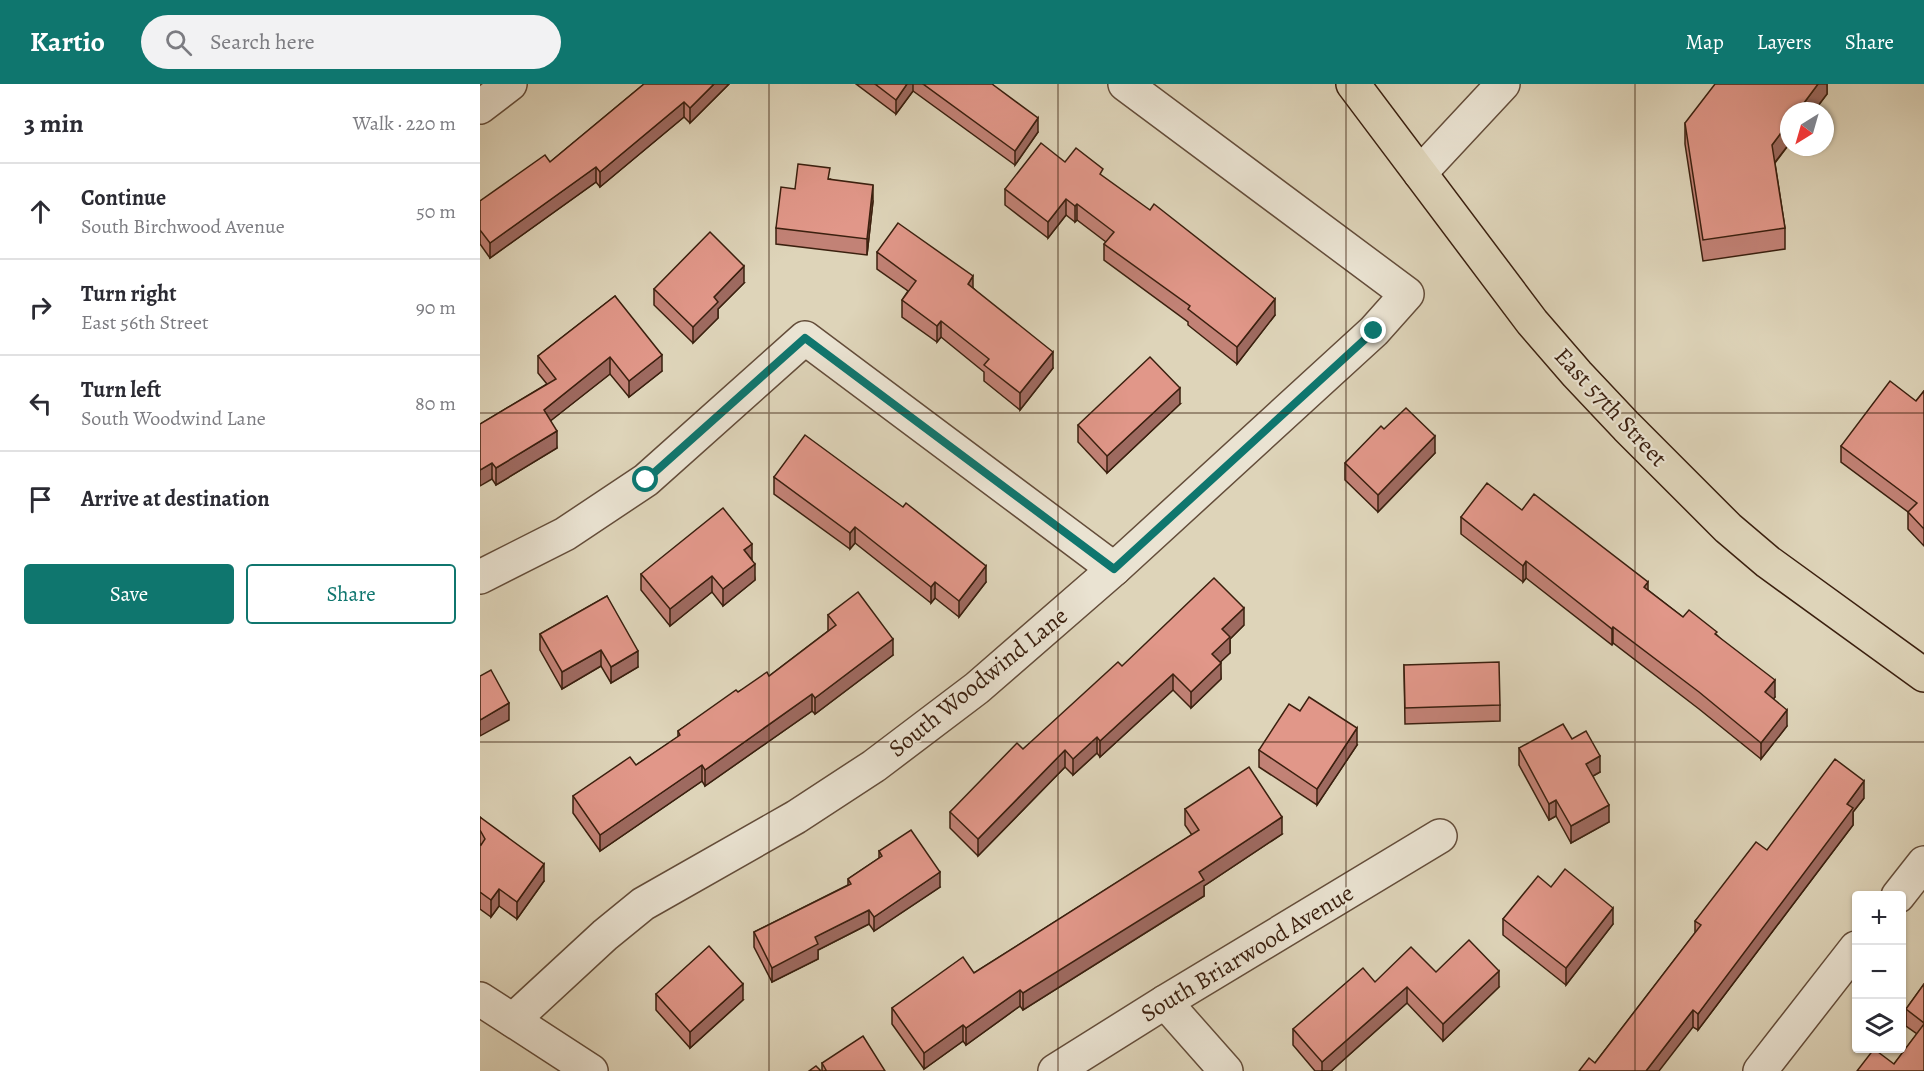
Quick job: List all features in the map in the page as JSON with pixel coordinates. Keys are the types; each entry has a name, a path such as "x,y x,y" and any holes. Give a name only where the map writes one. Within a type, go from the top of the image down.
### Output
{"main road":[{"name":"East 57th Street","path":"1353,84 1532,322 1577,374 1728,528 1768,562 1924,675"}],"street":[{"path":"480,107 510,84"},
{"name":"South Woodwind Lane","path":"513,1020 605,935 643,904 796,817 874,766 977,688 1114,569 1374,331 1407,294 1125,84"},
{"path":"1420,172 1503,84"},
{"path":"480,577 564,534 646,480 805,338 1114,569"},
{"name":"South Briarwood Avenue","path":"1055,1071 1440,836"},
{"path":"1903,891 1924,863"},
{"path":"1760,1071 1852,954"},
{"path":"480,999 591,1071"},
{"path":"1165,1002 1226,1071"}],"building":[{"path":"644,84 714,84 690,108 684,102 600,172 596,167 490,243 480,230 480,201 545,155 550,162"},
{"path":"875,84 907,84 896,100"},
{"path":"923,84 992,84 1038,118 1015,151"},
{"path":"1715,84 1818,84 1805,102 1780,102 1780,134 1772,145 1785,228 1703,240 1685,123"},
{"path":"1041,143 1065,162 1076,148 1103,169 1100,174 1150,210 1154,204 1275,299 1237,347 1188,309 1190,306 1104,244 1114,232 1077,204 1075,206 1066,199 1048,222 1005,189"},
{"path":"798,164 830,168 828,179 873,185 867,239 776,228 781,187 795,189"},
{"path":"898,223 973,276 968,284 1053,352 1020,393 984,365 989,359 941,321 937,326 902,300 916,281 877,252"},
{"path":"710,232 744,266 714,297 718,302 693,327 654,289"},
{"path":"615,296 662,355 629,381 610,357 544,410 557,431 496,468 492,463 480,470 480,424 556,379 538,356"},
{"path":"1150,357 1180,388 1107,456 1078,425"},
{"path":"1890,381 1916,401 1924,391 1924,529 1908,512 1917,503 1841,446"},
{"path":"1406,408 1435,436 1378,495 1345,463 1381,426 1384,429"},
{"path":"805,435 903,507 906,503 986,566 959,601 935,582 931,587 855,527 850,533 774,477"},
{"path":"1487,483 1522,510 1534,494 1648,582 1644,587 1683,617 1689,610 1717,632 1715,634 1775,680 1765,692 1787,710 1761,743 1699,692 1613,627 1612,629 1526,561 1523,566 1461,517"},
{"path":"723,508 752,544 744,550 755,564 723,589 712,576 670,609 641,574"},
{"path":"1214,578 1244,608 1222,629 1230,637 1212,654 1221,663 1191,692 1173,674 1100,741 1097,737 1073,759 1065,750 978,839 950,812 1017,743 1023,749 1118,662 1122,666"},
{"path":"858,592 893,639 815,698 812,694 705,770 702,765 600,835 573,796 630,757 636,765 680,735 678,731 736,690 738,692 767,672 769,676 836,625 828,615"},
{"path":"607,596 638,651 611,667 601,650 562,672 540,634"},
{"path":"1499,662 1500,705 1405,708 1404,665"},
{"path":"491,670 509,703 480,720 480,676"},
{"path":"1309,697 1357,728 1317,789 1259,750 1289,704 1300,711"},
{"path":"1563,724 1572,739 1586,731 1600,756 1586,764 1609,805 1571,826 1556,800 1549,804 1519,748"},
{"path":"1835,759 1864,781 1847,804 1853,808 1698,1014 1693,1010 1646,1071 1579,1071 1589,1058 1595,1063 1701,925 1695,921 1756,842 1767,850"},
{"path":"1249,767 1282,817 1199,872 1204,880 1023,993 1020,990 966,1028 963,1025 924,1053 892,1008 963,957 974,973 1199,830 1185,809"},
{"path":"480,817 544,864 517,902 499,889 491,900 480,892 480,844 485,839 480,830"},
{"path":"911,830 940,872 874,917 869,910 815,937 818,944 772,968 754,932 851,884 848,879 882,856 879,851"},
{"path":"1565,869 1613,908 1566,968 1503,919 1538,876 1551,887"},
{"path":"1469,940 1499,971 1443,1024 1407,987 1322,1062 1293,1029 1363,968 1375,982 1411,947 1436,972"},
{"path":"709,946 743,984 690,1032 656,994"},
{"path":"1924,984 1924,1023 1906,1009"},
{"path":"1924,1024 1924,1071 1857,1071 1871,1053 1879,1053 1894,1064 1902,1053 1906,1053 1906,1048"},
{"path":"863,1036 885,1071 825,1071 822,1063"},
{"path":"816,1066 821,1071 809,1071"}],"route":[{"path":"646,480 805,338 1114,569 1374,331"}]}
